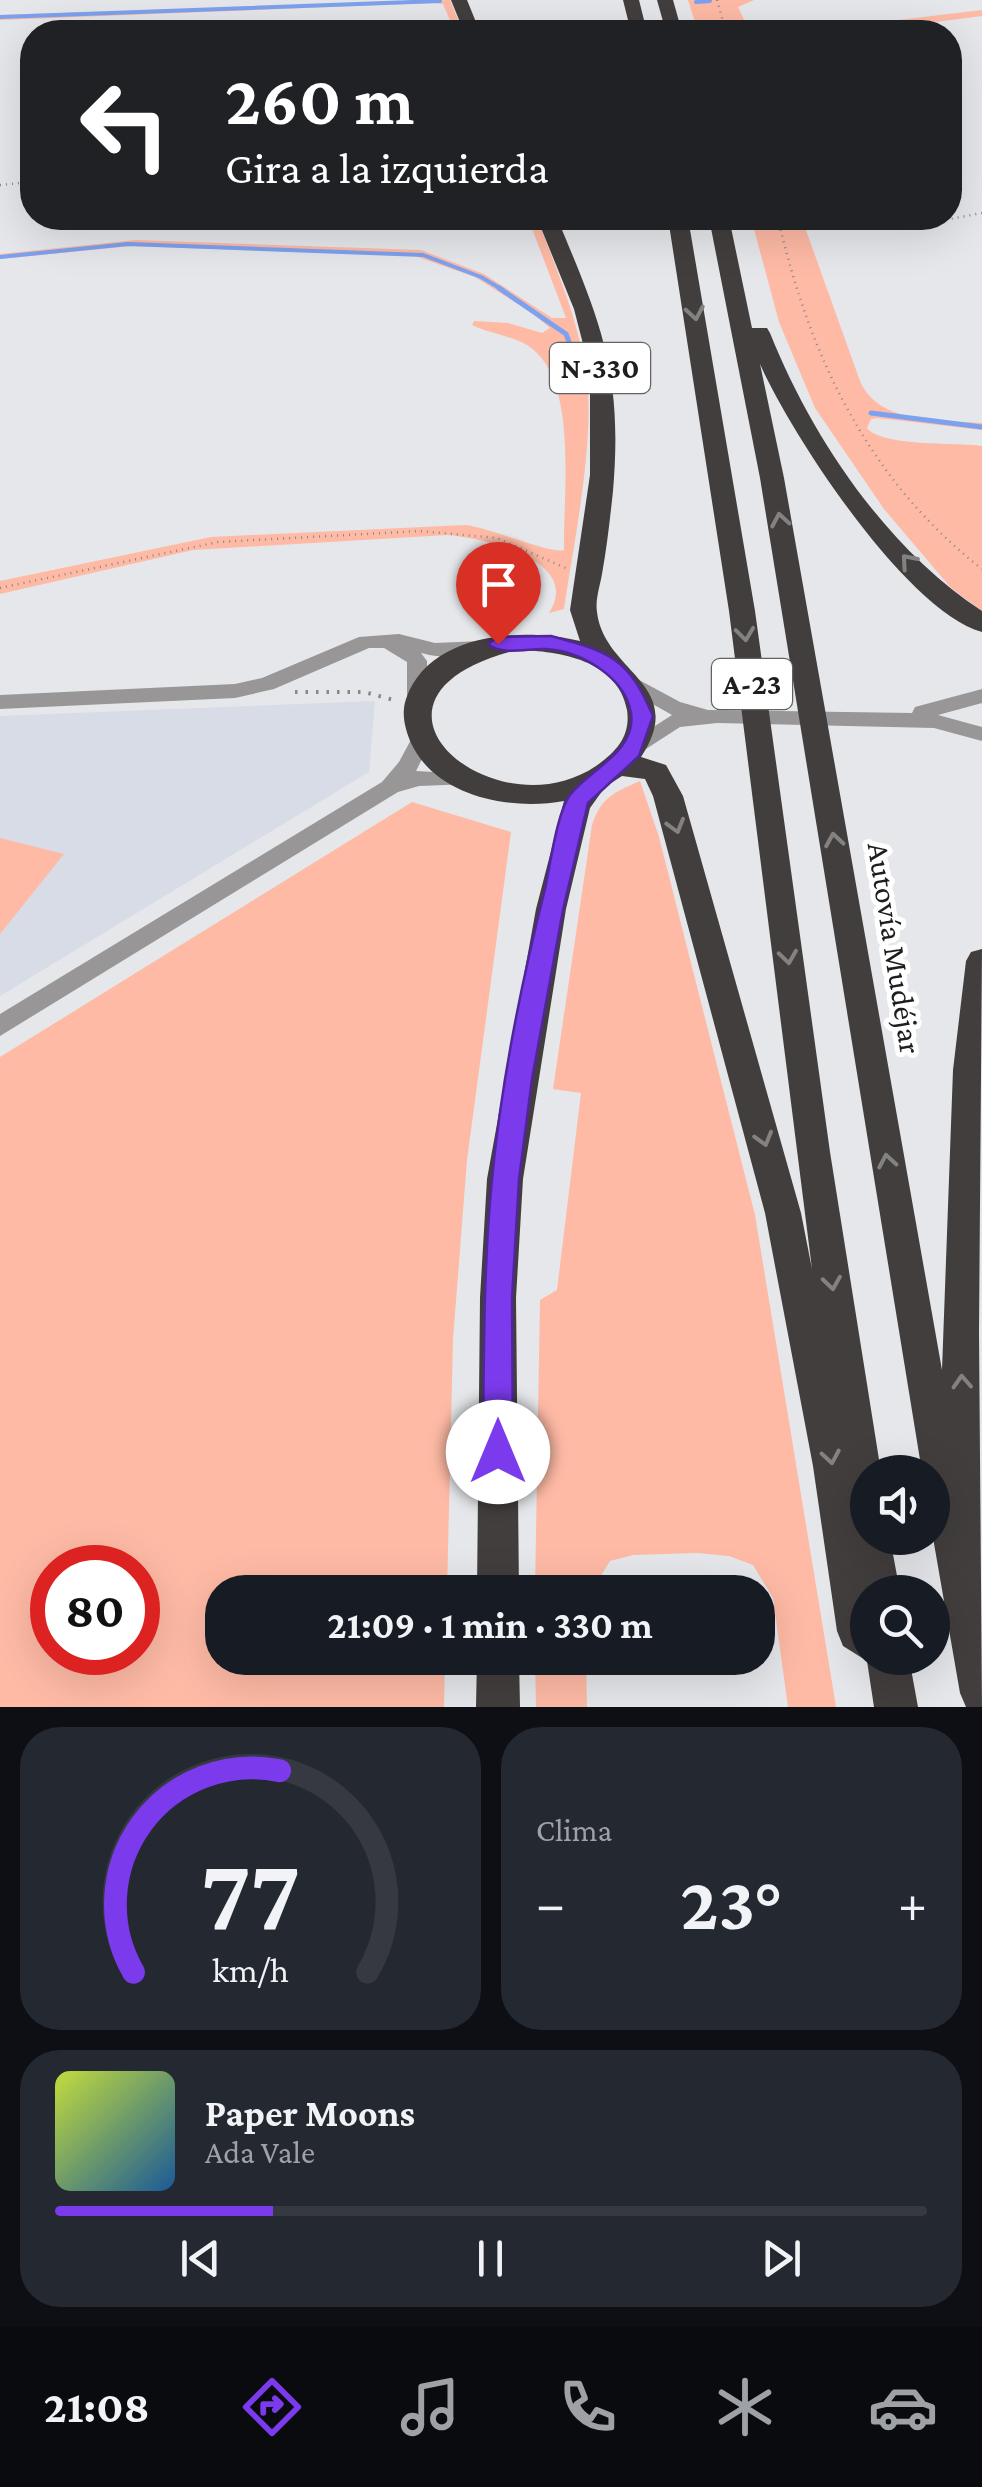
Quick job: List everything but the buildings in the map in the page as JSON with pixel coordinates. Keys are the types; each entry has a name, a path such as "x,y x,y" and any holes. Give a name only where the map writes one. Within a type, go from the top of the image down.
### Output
{"highway":[{"name":"N-330","path":"551,230 594,339 606,429 583,610"},
{"name":"A-23","path":"680,230 737,573 811,1132 859,1455"},
{"name":"Autovía Mudéjar","path":"722,230 813,707 982,1693"},
{"path":"740,310 757,324 772,367 793,407 860,506 939,594 982,623"},
{"path":"551,910 557,827 539,807 462,779 437,761 413,719 422,692 435,674 456,659 481,648 536,641 564,630 583,610"},
{"path":"498,1575 498,1298 511,1128 551,910 576,806 615,766 642,716 617,672 591,638 583,610"},
{"path":"536,641 581,650 617,672"},
{"path":"492,790 545,794 615,766 637,766 656,772 664,785 783,1213 833,1466 850,1579"},
{"path":"961,1581 977,1528 963,1413 960,1332 970,1070 982,960"},
{"path":"498,1675 498,1707"},
{"path":"888,1675 896,1707"}],"street":[{"path":"0,702 235,691 281,679 346,648 374,640 435,650 481,648"},
{"path":"374,640 400,648 417,661 408,766 390,787"},
{"path":"617,672 674,708 718,716"},
{"path":"854,717 926,712 982,696"},
{"path":"615,766 675,721 718,716 934,721 982,734"},
{"path":"0,1026 390,787 418,778 462,779"}],"path":[{"path":"780,230 784,250 844,409 930,527 982,569"},
{"path":"0,588 218,542 420,531 484,534 559,567 588,572"},
{"path":"285,693 364,692 413,719"}],"shaded area":[{"path":"450,0 458,20 450,20 443,4 434,3 0,20 0,15"},
{"path":"688,0 754,0 738,7 744,20 694,20"},
{"path":"982,10 982,16 951,20 898,20"},
{"path":"533,230 542,230 572,312 586,371 586,458 564,609 549,613 556,595 553,579 525,555 483,541 447,535 193,550 0,594 0,581 211,537 465,525 564,550 566,474 563,418 549,369 529,347 472,325 474,321 508,323 542,333 550,328 475,277 415,256 131,246 0,259 0,254 135,240 421,250 484,274 552,318 566,318"},
{"path":"754,230 806,230 860,381 869,395 896,413 982,423 982,430 878,418 871,419 867,428 903,441 982,446 982,611 951,588 884,509 815,408 779,322"},
{"path":"375,701 369,772 0,996 0,716"},
{"path":"640,781 659,837 755,1215 836,1707 788,1707 775,1613 775,1575 759,1575 753,1565 729,1556 697,1553 633,1555 610,1561 601,1575 535,1575 540,1300 557,1290 581,1093 553,1089 592,825 600,808"},
{"path":"412,802 511,832 467,1160 453,1339 447,1575 205,1575 205,1675 445,1675 444,1707 0,1707 0,1057"},
{"path":"0,838 64,854 0,934"},
{"path":"535,1675 586,1675 587,1707 536,1707"}],"waterway":[{"path":"0,17 440,1"},
{"path":"696,2 710,1"},
{"path":"0,257 128,244 423,255 481,277 503,290"},
{"path":"499,288 566,334 586,386"},
{"path":"871,413 982,427"}],"route":[{"path":"498,644 551,642 607,662 628,681 642,716 632,750 618,766 594,781 578,800 551,910 519,1079 505,1179 498,1298 498,1452"}]}
